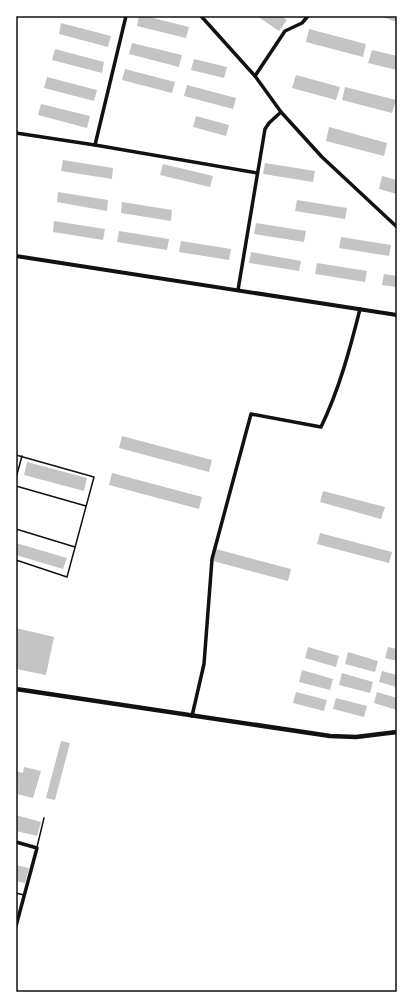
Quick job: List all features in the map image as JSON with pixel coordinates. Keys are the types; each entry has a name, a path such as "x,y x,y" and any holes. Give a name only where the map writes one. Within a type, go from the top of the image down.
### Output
{"main road":[{"path":"16,689 330,736 356,737 397,732"}],"street":[{"path":"94,145 126,16"},
{"path":"201,16 255,76 281,112 322,157 397,227"},
{"path":"255,76 285,31 302,23 308,16"},
{"path":"238,290 265,129 281,112"},
{"path":"16,134 94,145 257,173"},
{"path":"16,256 397,314"},
{"path":"192,716 204,664 212,559 251,414 321,427 332,404 350,350 360,309"},
{"path":"16,842 37,848 16,926"}],"lane":[{"path":"16,455 94,477 67,577 16,560"},
{"path":"16,478 22,456"},
{"path":"16,486 86,506"},
{"path":"16,529 75,547"},
{"path":"37,848 44,818"},
{"path":"16,893 24,895"}],"building":[{"path":"139,16 145,16 189,27 186,38 137,26"},
{"path":"257,16 281,16 287,20 279,31"},
{"path":"379,16 397,16 397,22"},
{"path":"61,23 111,36 108,47 59,34"},
{"path":"309,29 366,44 363,57 306,42"},
{"path":"132,43 182,55 179,67 129,54"},
{"path":"55,49 104,62 102,73 52,60"},
{"path":"372,50 397,56 397,70 368,63"},
{"path":"194,59 227,67 224,78 191,70"},
{"path":"125,69 175,82 172,93 122,80"},
{"path":"296,75 340,87 336,100 292,88"},
{"path":"47,77 97,90 94,101 44,88"},
{"path":"187,85 236,98 233,109 184,96"},
{"path":"345,87 396,100 392,113 342,100"},
{"path":"41,104 90,116 87,128 38,115"},
{"path":"196,116 229,125 226,136 193,127"},
{"path":"329,127 387,143 384,156 326,141"},
{"path":"63,160 113,168 112,179 61,171"},
{"path":"265,163 315,171 313,182 263,174"},
{"path":"163,164 213,176 210,187 160,175"},
{"path":"382,176 397,180 397,194 379,189"},
{"path":"58,192 108,200 107,211 57,202"},
{"path":"297,200 347,208 345,219 295,211"},
{"path":"122,202 172,210 171,221 121,213"},
{"path":"54,221 105,229 103,240 53,232"},
{"path":"256,223 306,231 304,242 254,234"},
{"path":"119,231 169,239 167,250 117,242"},
{"path":"341,237 391,245 389,256 339,248"},
{"path":"181,241 231,249 229,260 179,252"},
{"path":"251,252 301,261 299,271 249,263"},
{"path":"317,263 367,271 365,282 315,274"},
{"path":"384,274 397,276 397,287 382,285"},
{"path":"122,436 212,460 209,472 119,448"},
{"path":"27,462 87,478 84,491 24,475"},
{"path":"112,473 202,497 199,509 109,485"},
{"path":"323,491 385,507 381,519 320,502"},
{"path":"320,533 392,552 389,563 317,544"},
{"path":"16,543 67,558 63,569 16,555"},
{"path":"216,549 291,569 288,581 213,561"},
{"path":"16,628 54,637 46,675 16,669"},
{"path":"308,647 339,656 336,667 305,658"},
{"path":"388,647 397,649 397,661 385,658"},
{"path":"348,652 378,661 375,672 345,664"},
{"path":"302,670 333,679 330,690 299,682"},
{"path":"382,671 397,675 397,687 379,682"},
{"path":"342,673 373,682 370,693 339,685"},
{"path":"296,692 327,700 324,711 293,703"},
{"path":"377,692 397,698 397,710 374,703"},
{"path":"336,698 367,706 364,717 333,709"},
{"path":"61,741 70,743 55,800 46,798"},
{"path":"24,767 41,771 33,798 17,794 16,771 23,773"},
{"path":"16,815 41,822 37,836 16,831"},
{"path":"16,865 29,868 25,883 16,881"}]}
